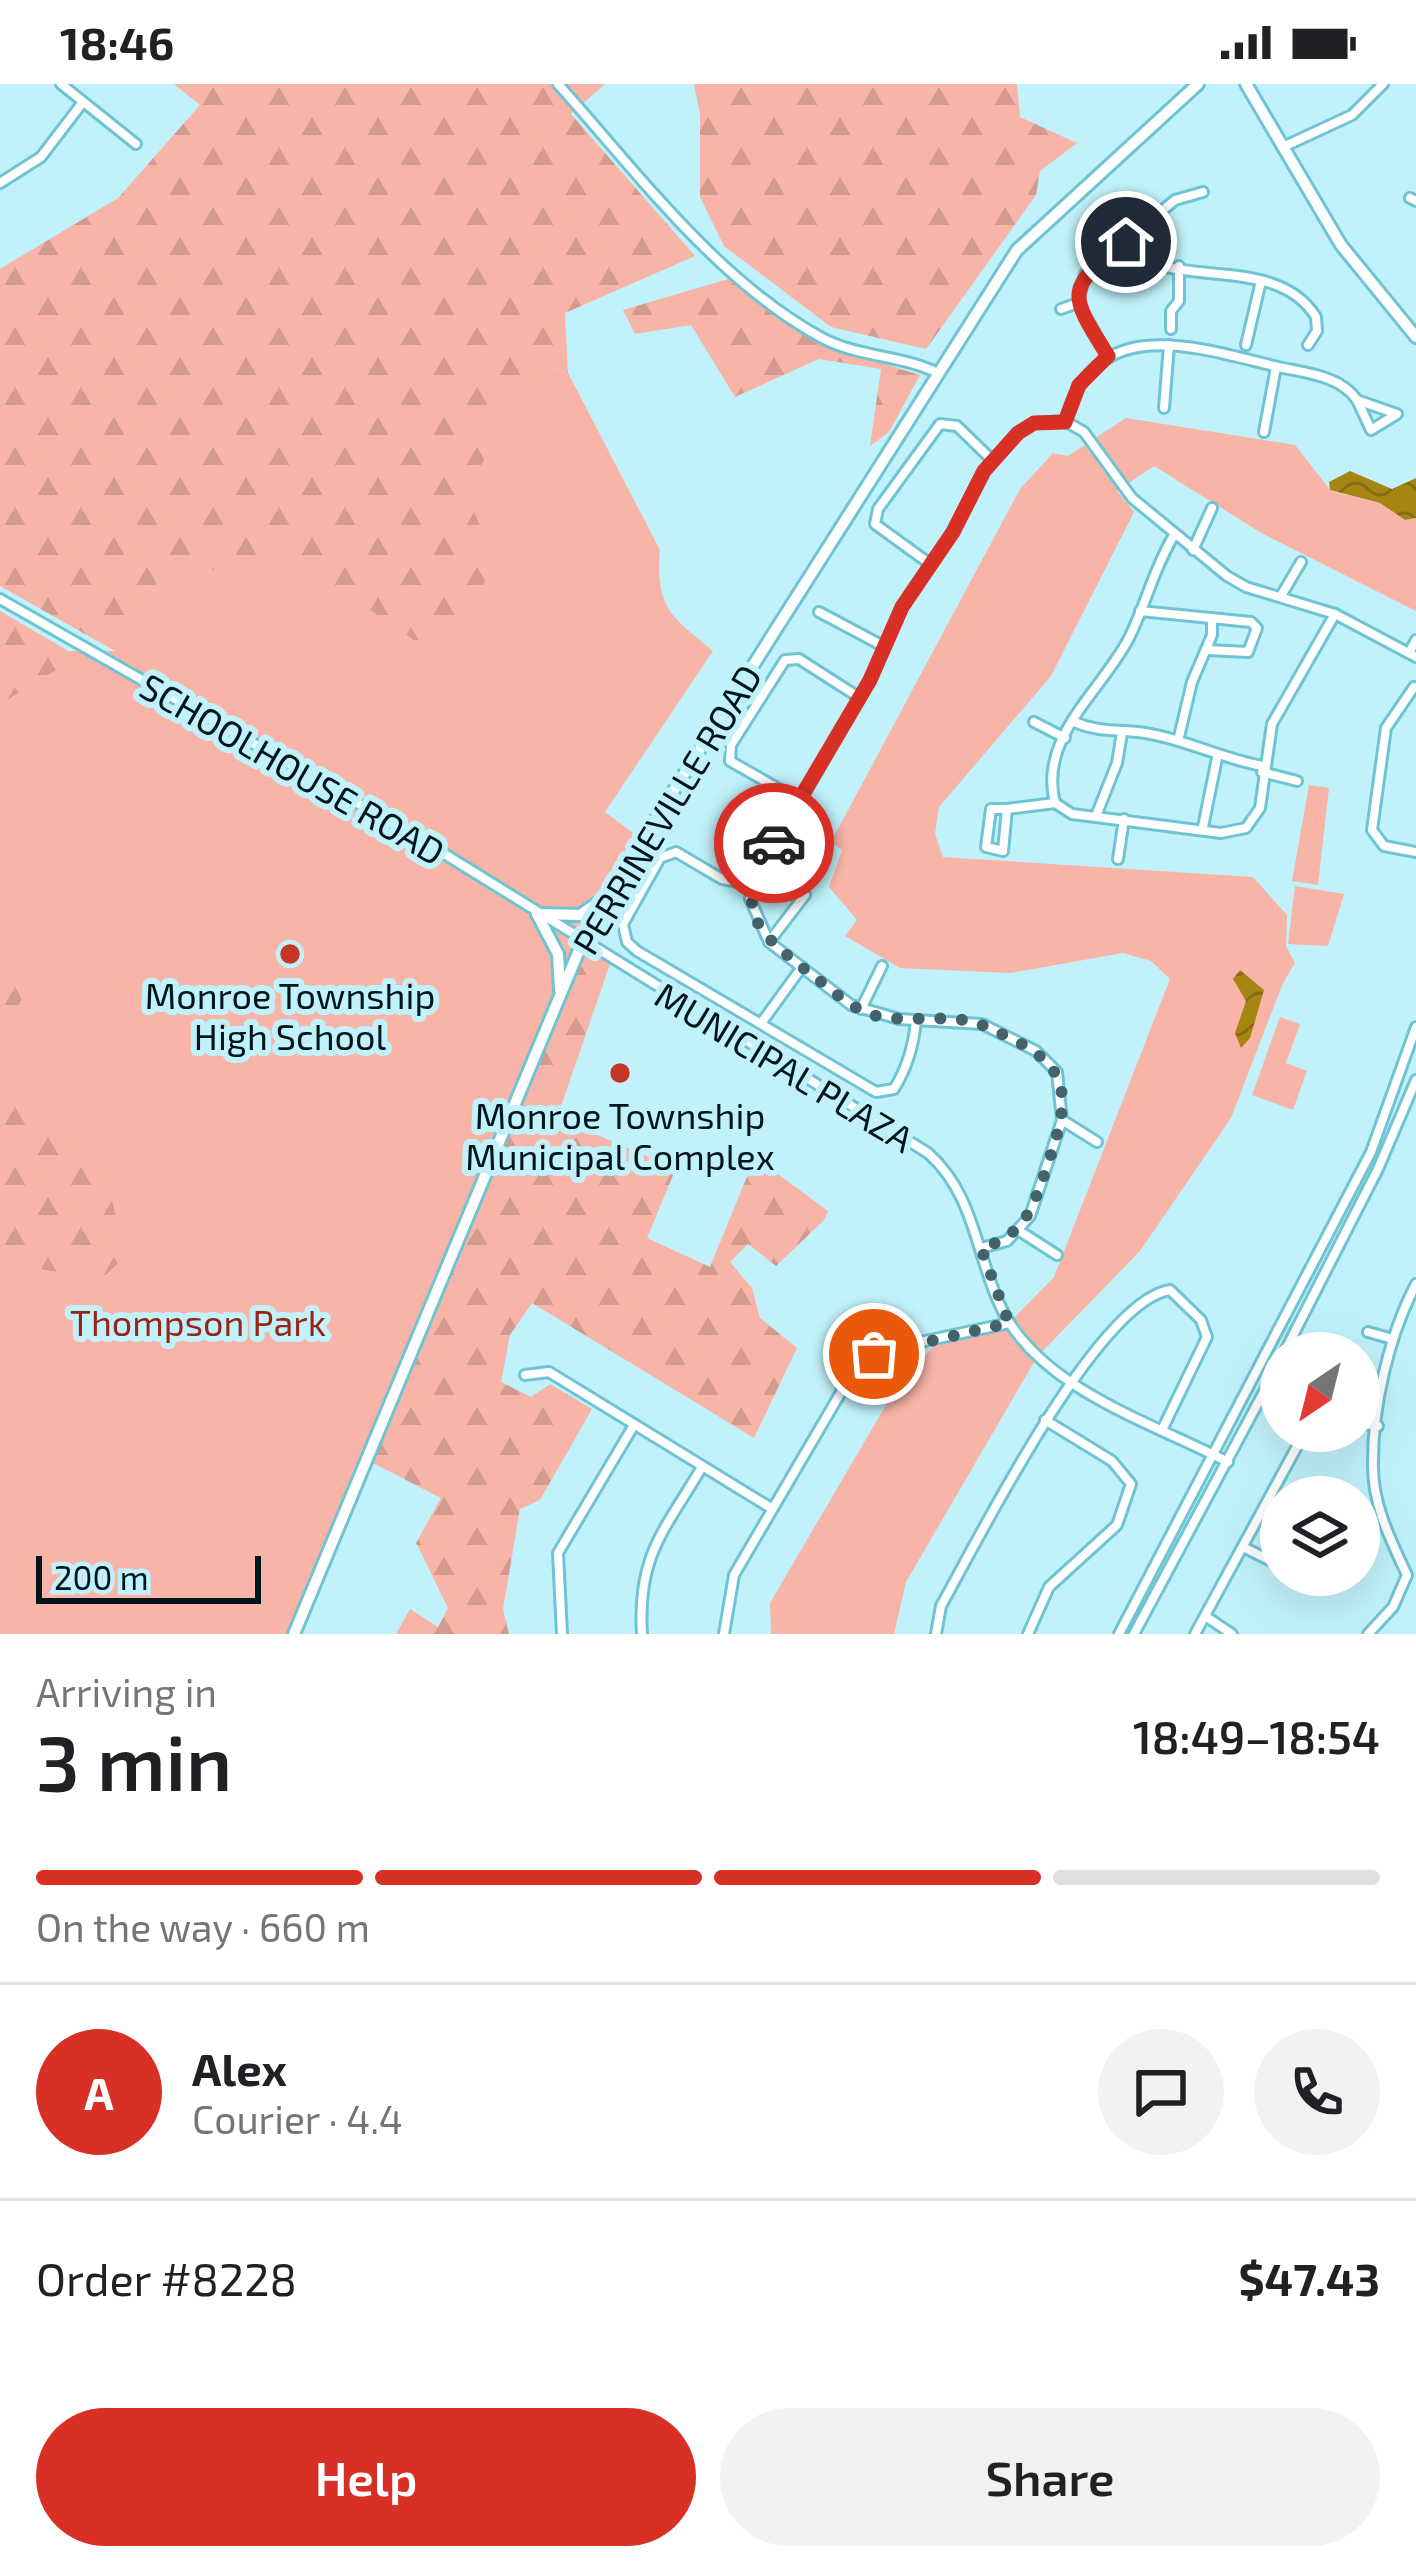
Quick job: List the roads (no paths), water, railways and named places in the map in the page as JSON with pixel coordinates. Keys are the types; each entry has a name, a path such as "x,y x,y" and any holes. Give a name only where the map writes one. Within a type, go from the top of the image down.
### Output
{"street":[{"path":"61,84 136,144"},
{"path":"558,84 732,271 787,316 825,340 937,372"},
{"path":"1235,84 1249,89 1341,245 1416,337"},
{"path":"1283,147 1352,115 1383,84"},
{"name":"PERRINEVILLE ROAD","path":"294,1634 582,944 609,892 1017,250 1200,85"},
{"path":"0,183 41,158 83,102"},
{"path":"1108,356 1078,303 1085,274 1175,200 1203,192"},
{"path":"1126,242 1150,266 1179,266 1284,288 1309,305 1317,331 1309,345"},
{"path":"1171,329 1171,310 1179,301 1179,266"},
{"path":"1246,345 1261,281"},
{"path":"1061,309 1078,303"},
{"path":"1164,408 1169,345"},
{"path":"1065,422 1079,385 1108,356 1130,348 1169,345 1338,382 1357,400 1371,430 1397,414 1375,402 1357,400"},
{"path":"1264,432 1276,367"},
{"path":"981,1248 1007,1240 1030,1216 1062,1120 1061,1079 1036,1051 982,1024 916,1020 861,1009 769,941 755,921 751,887 860,698 930,564 993,461 1034,423 1065,422 1084,433 1132,498 1246,587 1335,614 1412,655 1416,640"},
{"path":"930,564 881,532 875,524 878,509 940,424 957,426 993,461"},
{"path":"1193,550 1212,508"},
{"path":"1055,803 1050,765 1072,722 1115,661 1174,535"},
{"path":"1281,596 1301,562"},
{"name":"SCHOOLHOUSE ROAD","path":"0,599 400,828 582,944"},
{"path":"1141,611 1251,622 1256,637 1248,652 1207,650"},
{"path":"819,612 885,647"},
{"path":"1007,809 1006,849 990,850 987,812 1007,809 1055,803 1072,814 1232,832 1246,828 1260,808 1272,724 1335,614"},
{"path":"1178,741 1192,682 1207,650 1212,618"},
{"path":"800,801 738,770 730,761 731,745 785,660 805,662 860,698"},
{"path":"1414,687 1386,728 1372,830 1384,846 1416,852"},
{"path":"1034,722 1065,738"},
{"path":"1072,722 1092,731 1178,741 1297,782"},
{"path":"1096,816 1117,764 1122,733"},
{"path":"1203,828 1217,758"},
{"path":"1118,859 1124,819"},
{"path":"769,941 806,895 751,887 670,853 656,865 625,920 623,933 637,951 882,1094 899,1080 914,1045 916,1020"},
{"path":"559,999 557,954 537,914 580,915 609,892"},
{"name":"MUNICIPAL PLAZA","path":"582,944 928,1153 958,1185 1009,1323"},
{"path":"762,1022 802,967"},
{"path":"861,1009 882,967"},
{"path":"1119,1634 1371,1152 1416,1027"},
{"path":"1295,1332 1378,1169 1416,1080"},
{"path":"1062,1120 1097,1142"},
{"path":"1018,1230 1057,1256"},
{"path":"1380,1410 1389,1337 1416,1284"},
{"path":"936,1634 941,1606 1045,1420 1071,1382 1151,1296 1169,1290 1202,1320 1207,1337 1163,1428"},
{"path":"724,1634 734,1575 772,1508 864,1362 897,1346 1009,1323 1037,1357 1071,1382 1228,1462"},
{"path":"1380,1335 1389,1337"},
{"path":"525,1375 549,1372 772,1508"},
{"path":"1133,1634 1260,1400"},
{"path":"1028,1634 1048,1587 1117,1525 1131,1484 1112,1461 1045,1420"},
{"path":"562,1634 558,1553 634,1425"},
{"path":"1195,1634 1294,1452"},
{"path":"1368,1634 1393,1607 1407,1575 1378,1502 1375,1452"},
{"path":"642,1634 640,1581 645,1562 702,1467"},
{"path":"1243,1547 1260,1556"},
{"path":"1205,1616 1232,1634"}],"water":[{"path":"1350,471 1392,489 1416,478 1416,518 1405,520 1380,503 1330,490 1329,482"},
{"path":"1240,970 1264,990 1250,1038 1241,1048 1235,1033 1246,1001 1233,979"}],"place":[{"name":"Monroe Township High School","path":"290,954"},
{"name":"Monroe Township Municipal Complex","path":"620,1073"}],"park label":[{"name":"Thompson Park","path":"198,1321"}]}
